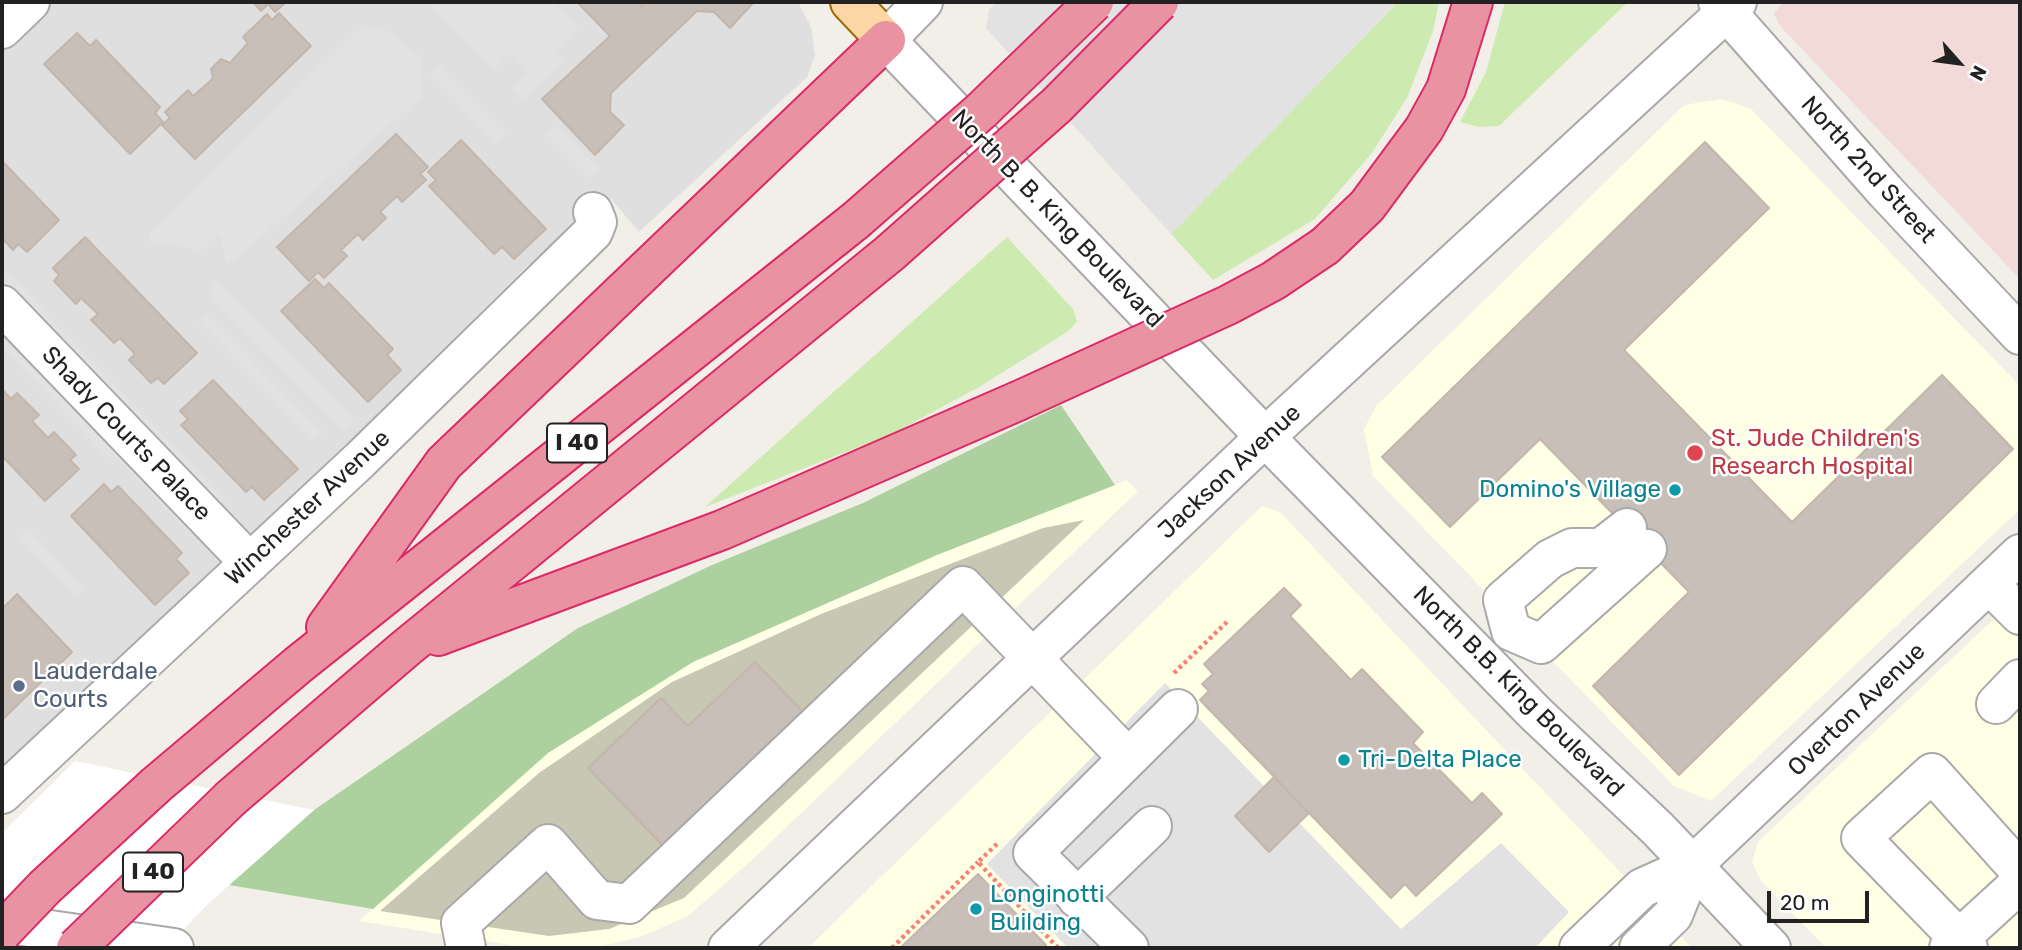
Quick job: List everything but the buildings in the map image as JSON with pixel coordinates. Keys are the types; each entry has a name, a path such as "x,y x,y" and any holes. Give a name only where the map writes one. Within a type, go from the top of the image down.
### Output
{"highway":[{"name":"I 40","path":"2,932 45,887 156,785 298,665 855,221 981,111 1094,2"},
{"name":"I 40","path":"76,948 231,798 406,648 890,253 1057,105 1159,2"},
{"path":"406,648 722,530 1018,401 1228,305 1273,281 1325,246 1367,206 1424,129 1446,89 1473,2"},
{"path":"298,665 444,463 886,40"}],"main road":[{"name":"North B. B. King Boulevard","path":"850,2 886,40"}],"street":[{"path":"2,29 30,2"},
{"path":"886,40 923,2"},
{"name":"North 2nd Street","path":"1727,5 1885,191 2020,335"},
{"name":"Jackson Avenue","path":"728,948 1265,437 1727,5"},
{"name":"North B. B. King Boulevard","path":"886,40 1265,437"},
{"name":"Winchester Avenue","path":"2,794 250,563 593,232 597,222 593,212"},
{"name":"Shady Courts Palace","path":"2,305 250,563"},
{"name":"North B.B. King Boulevard","path":"1265,437 1483,659 1693,865 1771,948"},
{"path":"1483,659 1526,637 1621,551 1572,548 1550,559 1503,600 1526,637"},
{"name":"Overton Avenue","path":"1579,948 1642,888 1693,865 2020,554"},
{"path":"1989,584 2020,615"},
{"path":"466,948 461,923 548,844 597,900 629,904 963,586 1128,758"},
{"path":"1129,948 1032,853 1178,709"},
{"path":"2020,871 1932,773 1861,838 1959,945 2020,883"},
{"path":"1077,898 1152,825"},
{"name":"Overton Avenue","path":"1639,948 1673,915 1693,865"},
{"path":"2,923 171,948"}],"path":[{"path":"891,948 978,862"}],"shaded area":[{"path":"2,2 798,2 811,27 815,56 807,77 639,232 611,199 580,228 572,245 528,265 356,435 314,483 2,771"},
{"path":"428,2 553,2 578,27 555,50 565,61 522,102 511,89 529,70 511,52 494,69"},
{"path":"996,2 1398,2 1171,234 986,28 989,10"},
{"path":"1783,2 2020,2 2020,279 1780,26 1774,13"},
{"path":"363,25 389,32 422,58 423,96 235,260 226,263 221,235 216,236 201,251 169,243 150,245 151,232"},
{"path":"439,66 506,134 497,143 430,74"},
{"name":"St. Jude Children's Research Hospital","path":"1722,99 1751,109 2020,386 2020,509 1711,801 1674,786 1373,476 1364,429 1376,406 1684,105"},
{"path":"556,126 600,169 590,179 547,135"},
{"path":"2,267 226,501 216,510 2,286"},
{"path":"218,281 354,420 343,430 207,292"},
{"path":"206,313 322,432 314,440 198,321"},
{"path":"2,325 195,528 189,534 117,458 107,457 2,347"},
{"path":"1126,480 1138,491 753,859 688,916 640,937 592,948 523,947 359,921 548,753 693,662 937,555"},
{"path":"1262,506 1280,512 1692,948 808,948"},
{"path":"1084,520 684,898 609,929 549,936 380,911 539,773 672,682 821,614 1043,528"},
{"path":"28,529 84,588 75,596 20,537"},
{"path":"2020,594 2020,948 1826,948 1761,881 1752,862 1758,842"},
{"path":"1165,683 1401,929 1501,843 1569,912 1535,948 1068,948 987,864"}],"green space":[{"path":"1398,2 1439,2 1433,31 1407,98 1372,153 1315,219 1213,280 1171,234"},
{"path":"1505,2 1628,2 1499,126 1478,127 1460,122 1486,72"},
{"path":"1007,237 1073,309 1077,322 1067,332 981,386 892,434 705,507"},
{"path":"1061,405 1115,485 937,555 693,662 548,753 373,909 229,885 314,810 578,628 712,565 863,503"}],"pier":[{"path":"75,761 314,810 209,903 165,948 2,948 2,833"}],"place":[{"name":"St. Jude Children's Research Hospital","path":"1695,453"},
{"name":"Domino's Village","path":"1675,490"},
{"name":"Lauderdale Courts","path":"19,686"},
{"name":"Tri-Delta Place","path":"1344,760"},
{"name":"Longinotti Building","path":"976,909"}]}
